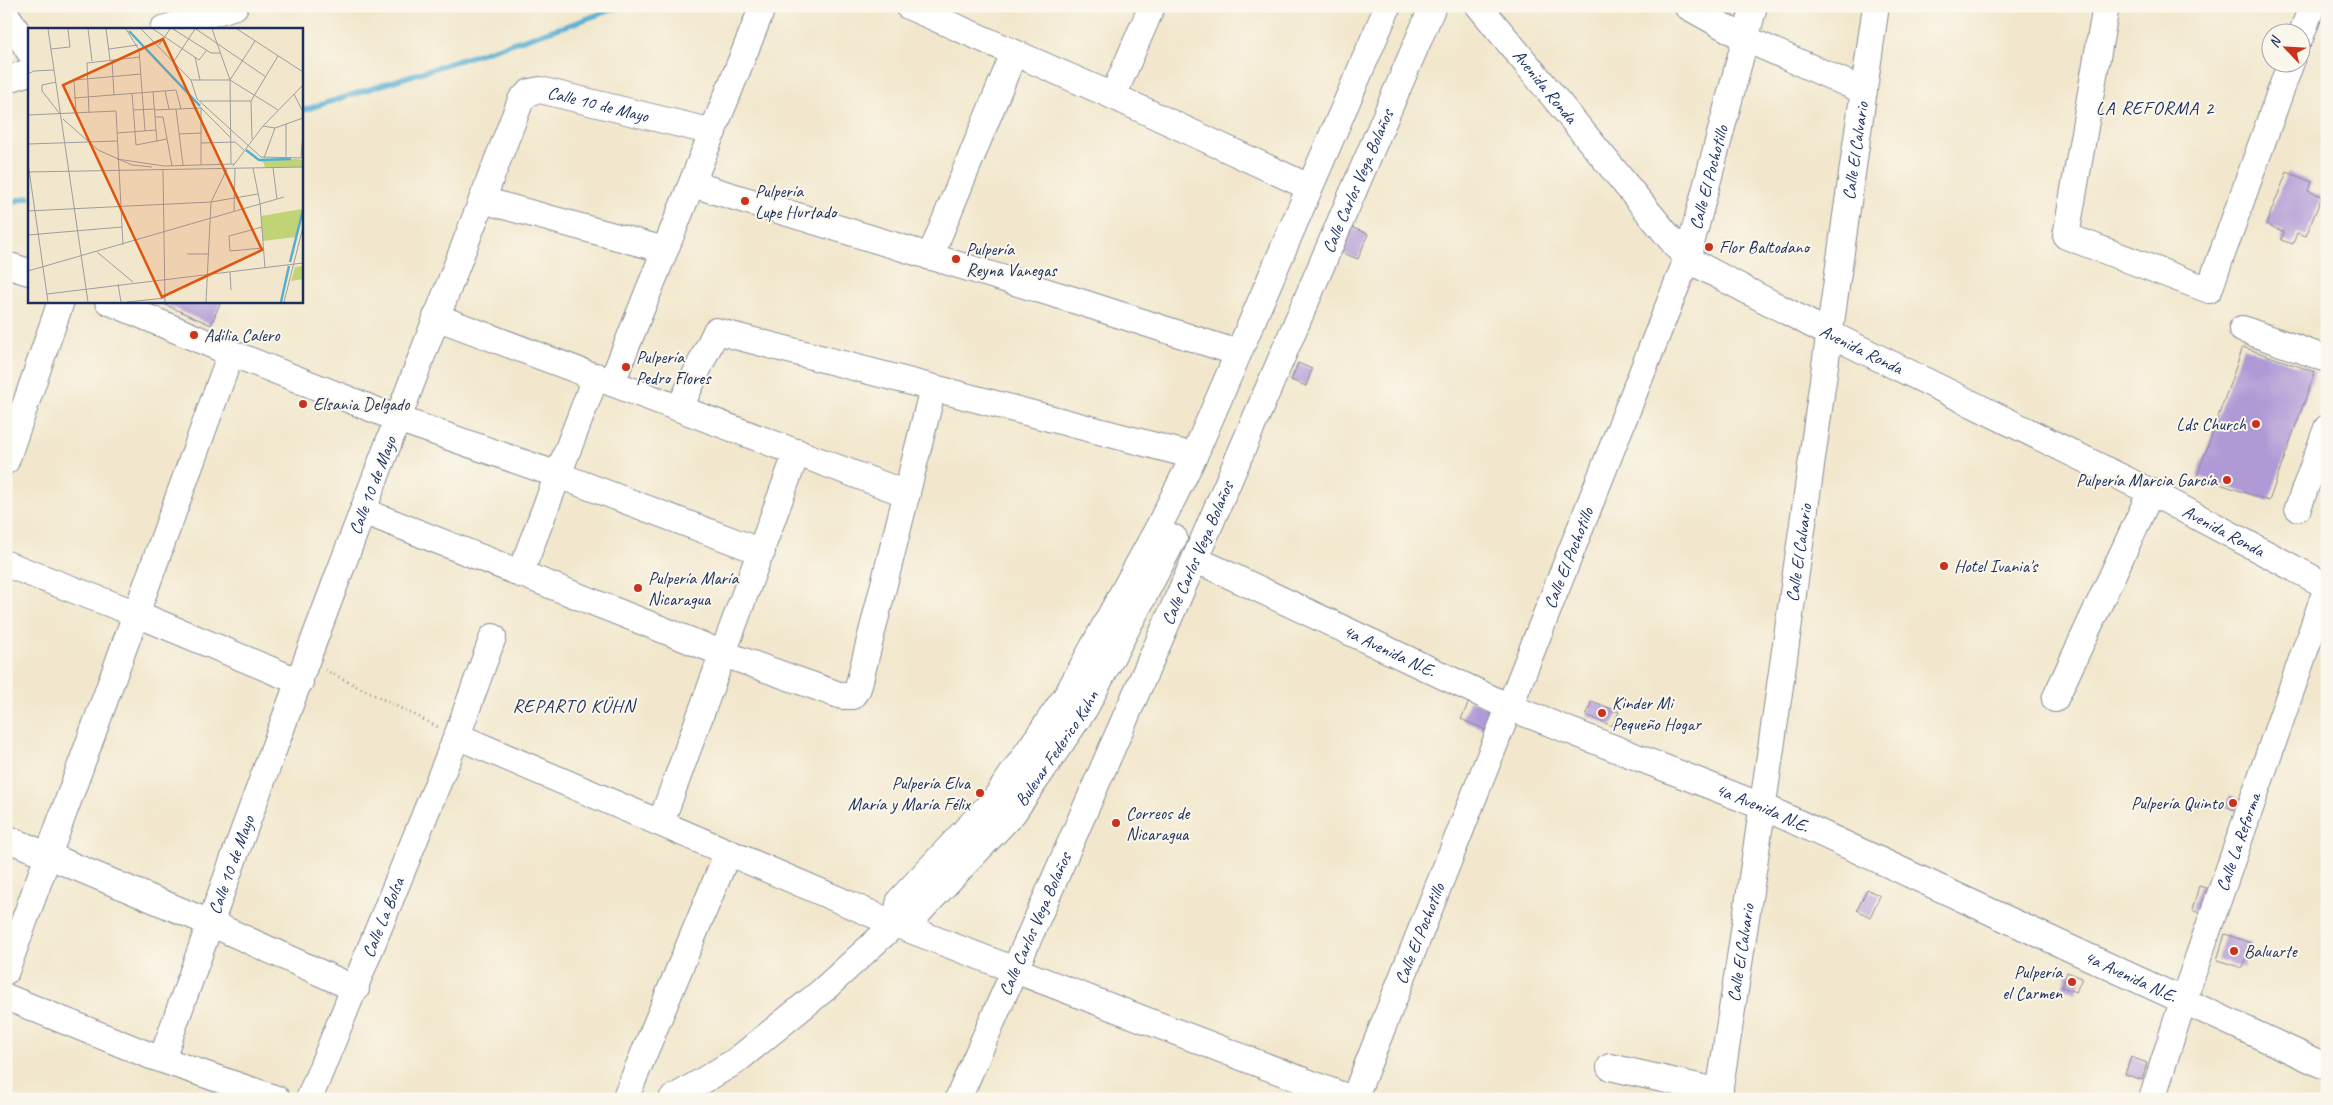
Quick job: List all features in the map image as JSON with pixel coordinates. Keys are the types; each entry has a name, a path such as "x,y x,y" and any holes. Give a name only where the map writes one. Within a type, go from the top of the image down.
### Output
{"street":[{"path":"166,28 235,6"},
{"path":"520,574 558,475 665,250 763,6"},
{"path":"908,6 1113,96 1309,187"},
{"path":"1113,96 1152,6"},
{"path":"1165,534 1194,456 1388,6"},
{"name":"Calle Carlos Vega Bolaños","path":"958,1099 1197,554 1433,6"},
{"name":"Avenida Ronda","path":"1479,6 1687,259 1828,333 2151,492 2327,586"},
{"path":"1687,6 1746,39 1864,91"},
{"name":"Calle El Pochotillo","path":"1352,1099 1687,259 1754,6"},
{"name":"Calle El Calvario","path":"1719,1095 1764,807 1828,333 1876,6"},
{"path":"2106,6 2066,236 2209,290 2288,72"},
{"path":"2306,22 2312,6"},
{"path":"6,14 28,49"},
{"path":"930,257 1014,53"},
{"path":"6,80 28,72"},
{"name":"Calle 10 de Mayo","path":"162,1059 210,923 363,511 521,100 530,92 540,90 712,132"},
{"path":"692,184 1238,353"},
{"path":"482,200 665,250"},
{"path":"6,264 28,272"},
{"path":"6,461 61,302"},
{"path":"110,302 231,353 398,419 558,475 762,552"},
{"path":"436,317 908,494"},
{"path":"2242,329 2327,359"},
{"path":"680,407 716,331 1194,456"},
{"path":"6,971 231,353"},
{"path":"363,511 724,654 842,696 852,696 858,688 933,388"},
{"path":"2298,508 2327,428"},
{"path":"661,822 798,452"},
{"path":"2055,699 2151,492"},
{"name":"4a Avenida N.E.","path":"1165,534 1197,554 1508,708 1764,807 2327,1067"},
{"name":"Bulevar Federico Kuhn","path":"672,1099 736,1062 822,991 895,924 918,913 1013,813 1085,708 1165,534"},
{"path":"6,564 137,614 304,672"},
{"name":"Calle La Reforma","path":"2152,1099 2183,1001 2327,586"},
{"name":"Calle La Bolsa","path":"310,1099 457,736 493,637"},
{"path":"457,736 895,924 1352,1099"},
{"path":"6,838 210,923 356,989"},
{"path":"624,1099 728,852"},
{"path":"6,997 151,1056 277,1099"},
{"path":"1610,1067 1719,1095"}],"path":[{"path":"304,672 457,736"}],"building":[{"path":"2287,172 2312,182 2308,191 2322,196 2306,236 2297,233 2293,244 2281,240 2284,232 2266,224"},
{"path":"1351,227 1368,234 1358,259 1340,252"},
{"path":"159,302 221,302 211,325"},
{"name":"Lds Church","path":"2243,347 2315,372 2269,501 2197,476"},
{"path":"1298,363 1312,369 1306,386 1291,380"},
{"path":"1470,700 1499,713 1490,732 1461,719"},
{"name":"Kinder Mi Pequeño Hogar","path":"1592,701 1619,712 1612,726 1586,715"},
{"name":"Pulpería Quinto","path":"2230,795 2241,800 2236,811 2225,806"},
{"path":"2199,886 2210,889 2202,914 2192,910"},
{"path":"1867,889 1880,896 1870,917 1857,910"},
{"name":"Baluarte","path":"2225,934 2251,943 2243,968 2217,960"},
{"name":"Pulpería el Carmen","path":"2067,972 2082,978 2076,992 2062,987"},
{"path":"2131,1057 2147,1063 2142,1080 2125,1074"}],"waterway":[{"path":"302,111 578,22 621,6"},
{"path":"6,204 28,197"}],"place":[{"name":"Pulpería Lupe Hurtado","path":"745,201"},
{"name":"Flor Baltodano","path":"1709,247"},
{"name":"Pulpería Reyna Vanegas","path":"956,259"},
{"name":"Adilia Calero","path":"194,335"},
{"name":"Pulpería Pedro Flores","path":"626,367"},
{"name":"Elsania Delgado","path":"303,404"},
{"name":"Lds Church","path":"2256,424"},
{"name":"Pulpería Marcia García","path":"2227,480"},
{"name":"Hotel Ivania's","path":"1944,566"},
{"name":"Pulpería María Nicaragua","path":"638,588"},
{"name":"Kinder Mi Pequeño Hogar","path":"1602,713"},
{"name":"Pulpería Elva María y María Félix","path":"980,793"},
{"name":"Pulpería Quinto","path":"2233,803"},
{"name":"Correos de Nicaragua","path":"1116,823"},
{"name":"Baluarte","path":"2234,951"},
{"name":"Pulpería el Carmen","path":"2072,982"}],"district":[{"name":"LA REFORMA 2","path":"2155,108"},
{"name":"REPARTO KÜHN","path":"574,706"}]}
